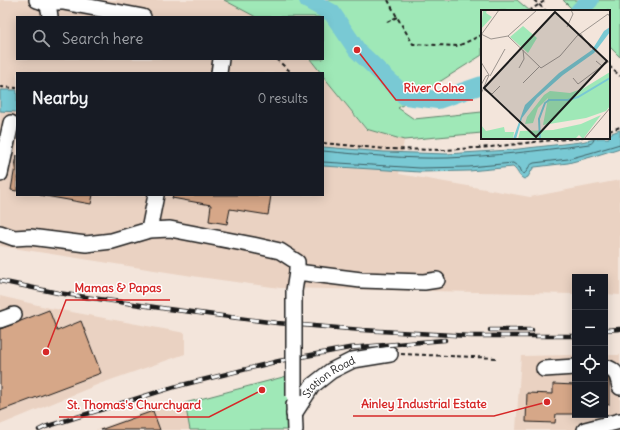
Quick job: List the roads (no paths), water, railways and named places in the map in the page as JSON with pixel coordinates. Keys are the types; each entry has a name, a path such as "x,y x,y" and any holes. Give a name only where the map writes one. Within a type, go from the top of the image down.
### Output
{"street":[{"path":"40,1 50,9 50,16"},
{"path":"40,1 63,2 138,16"},
{"path":"219,72 221,60"},
{"path":"0,174 3,147 11,123"},
{"path":"149,230 156,196"},
{"path":"0,233 14,238 30,237 86,244 112,241 149,230 170,229 253,244 280,251 297,262 294,291 295,430"},
{"path":"297,272 361,280 424,282 437,280"},
{"name":"Station Road","path":"294,414 312,386 331,371 353,360 390,354"},
{"path":"544,369 572,367"},
{"path":"608,368 616,372 620,388"},
{"path":"586,430 620,421"}],"water":[{"path":"0,90 16,90 16,112 0,111"},
{"path":"620,130 620,148 568,163 535,167 528,177 524,179 513,167 469,171 420,172 324,166 324,147 384,152 447,154 510,150 581,142 594,139 610,139 610,134"}],"waterway":[{"path":"308,0 332,13 357,50 405,96 438,100 481,85"},
{"path":"580,10 590,0"}],"railway":[{"path":"0,281 58,293 277,323 362,330 471,336 572,336"},
{"path":"608,330 620,329"},
{"path":"490,330 532,330"},
{"path":"39,430 174,387 279,361 349,348 445,340"}],"place":[{"name":"River Colne","path":"357,50"},
{"name":"Mamas & Papas","path":"46,352"},
{"name":"St. Thomas's Churchyard","path":"262,390"},
{"name":"Ainley Industrial Estate","path":"547,402"}]}
